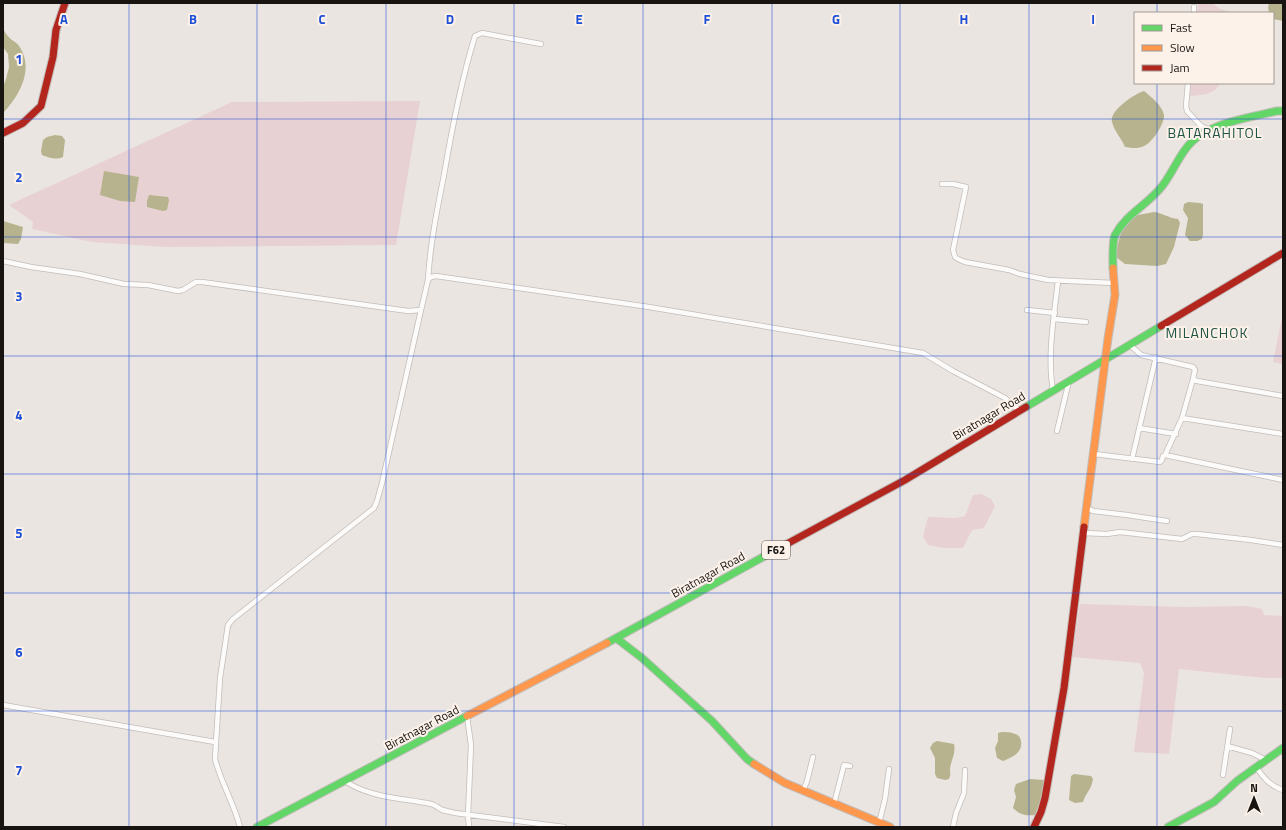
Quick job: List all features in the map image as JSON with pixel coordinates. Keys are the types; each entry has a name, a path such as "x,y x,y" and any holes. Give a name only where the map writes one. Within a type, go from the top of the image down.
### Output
{"street":[{"path":"3,133 23,123 41,106 53,57 56,30 65,3"},
{"path":"1194,7 1194,12"},
{"path":"240,827 230,796 218,771 215,759 220,678 228,625 233,619 374,508 378,501 428,280 433,233 450,139 464,75 475,36 482,33 541,44"},
{"path":"1188,84 1187,111 1202,126 1210,130"},
{"path":"1034,827 1041,812 1045,798 1064,688 1107,359 1108,338 1116,295 1114,283 1114,236 1131,214 1145,204 1163,185 1190,143 1210,130 1225,124 1277,111 1283,112"},
{"path":"942,184 954,184 966,187 953,250 958,259 965,262 1009,270 1048,280 1114,283"},
{"name":"Biratnagar Road","path":"258,827 616,638 905,480 1283,253"},
{"path":"3,261 31,267 80,274 124,284 148,285 178,291 183,290 196,282 202,282 408,311 421,310"},
{"path":"428,280 431,277 436,276 649,307 923,353 953,371 1005,398 1020,411"},
{"path":"1053,390 1051,378 1051,353 1058,281"},
{"path":"1027,310 1055,313"},
{"path":"1054,319 1086,322"},
{"path":"1094,454 1160,462 1176,434 1182,418 1195,370 1193,367 1156,357 1141,355 1130,345"},
{"path":"1132,459 1156,357"},
{"path":"1193,379 1197,382 1283,396"},
{"path":"1057,431 1069,381"},
{"path":"1182,418 1283,434"},
{"path":"1139,428 1176,434"},
{"path":"1165,455 1283,480"},
{"path":"1087,508 1093,511 1127,514 1167,521"},
{"path":"1084,533 1106,534 1120,532 1182,538 1192,534 1197,534 1283,545"},
{"path":"616,638 642,658 706,716 747,758 768,773 834,804 890,827"},
{"path":"3,705 215,742"},
{"path":"467,716 471,745 468,815 469,827"},
{"path":"1223,775 1230,729"},
{"path":"1227,746 1252,753 1266,760"},
{"path":"1168,827 1214,802 1237,781 1283,748"},
{"path":"803,790 808,781 813,757"},
{"path":"834,804 844,765 850,766"},
{"path":"1256,767 1265,779 1274,787 1283,790"},
{"path":"879,823 885,799 889,769"},
{"path":"953,827 956,813 964,793 965,770"},
{"path":"344,781 354,787 371,793 433,805 444,810 468,815 472,814 564,827"}],"shaded area":[{"path":"1198,3 1212,3 1220,9 1232,12 1197,12"},
{"path":"1269,3 1283,3 1283,21 1274,19 1274,12 1268,12"},
{"path":"3,28 8,36 19,45 24,55 26,64 23,82 14,99 3,113 3,87 9,67 8,54 3,47"},
{"path":"1191,84 1220,84 1215,90 1211,92 1203,95 1190,96"},
{"path":"1144,91 1161,108 1164,119 1154,137 1147,144 1137,148 1125,147 1116,132 1112,118 1118,108 1134,96"},
{"path":"420,101 396,245 166,247 92,242 32,229 33,222 9,205 232,102"},
{"path":"55,135 62,136 65,140 63,157 53,158 42,155 41,151 43,140 47,137"},
{"path":"104,171 139,177 135,202 120,201 100,195"},
{"path":"149,195 168,197 169,200 167,210 163,211 147,207"},
{"path":"1188,202 1203,204 1203,234 1202,239 1197,241 1190,241 1185,235 1188,218 1183,210 1184,204"},
{"path":"1154,212 1178,219 1180,223 1174,247 1166,264 1157,266 1125,264 1116,257 1119,239 1124,227 1132,218 1138,215"},
{"path":"3,221 23,227 21,239 18,244 3,243"},
{"path":"1283,313 1283,364 1273,362"},
{"path":"981,494 991,499 995,506 984,528 972,530 963,548 943,548 928,545 923,537 928,517 956,518 965,516 973,495"},
{"path":"1080,604 1184,607 1247,606 1262,609 1264,615 1283,616 1283,678 1265,678 1179,669 1169,754 1134,752 1144,673 1140,663 1072,657"},
{"path":"1010,732 1017,735 1021,741 1019,752 1003,761 997,758 995,748 998,741 998,733"},
{"path":"937,741 954,744 949,779 945,780 937,778 935,774 935,758 930,748 933,743"},
{"path":"1074,774 1091,776 1093,779 1083,802 1075,803 1069,800 1071,776"},
{"path":"1030,779 1044,780 1042,796 1035,815 1023,814 1013,808 1016,797 1014,790 1016,784"}],"traffic: fast":[{"path":"1113,268 1115,235 1125,221 1163,185 1183,152 1193,141 1208,131 1227,123 1277,111 1283,111"},
{"path":"1026,407 1161,326"},
{"path":"607,643 783,546"},
{"path":"616,638 642,658 712,721 747,759 754,764"},
{"path":"257,827 467,716"},
{"path":"1168,827 1214,802 1237,781 1283,748"}],"traffic: slow":[{"path":"1084,527 1108,338 1115,295 1113,268"},
{"path":"467,716 607,643"},
{"path":"754,764 785,783 890,827"}],"traffic: jam":[{"path":"3,133 23,123 41,106 53,57 56,30 65,3"},
{"path":"1161,326 1283,253"},
{"path":"783,546 905,480 1026,407"},
{"path":"1034,827 1041,812 1045,798 1064,688 1084,527"}],"district":[{"name":"BATARAHITOL","path":"1215,133"},
{"name":"MILANCHOK","path":"1207,333"}]}
